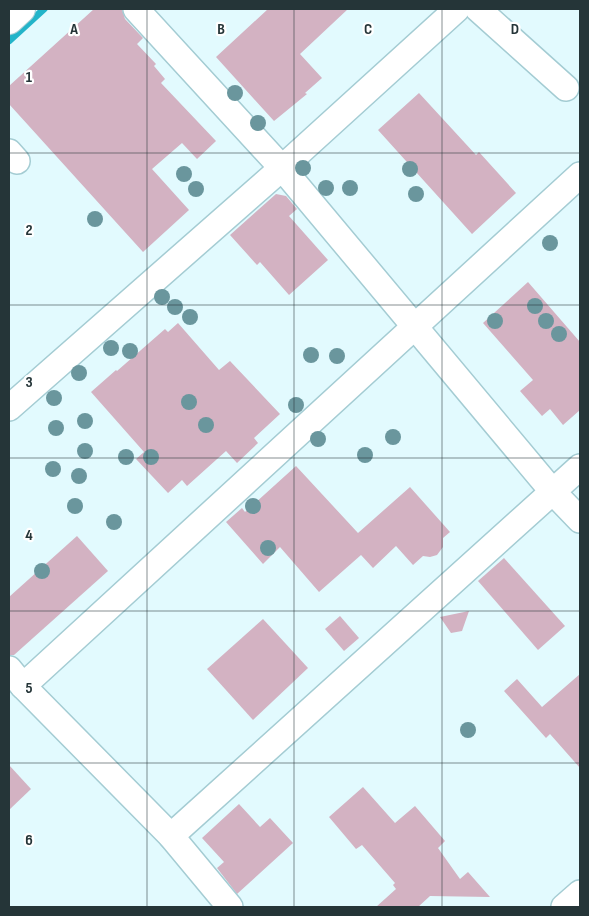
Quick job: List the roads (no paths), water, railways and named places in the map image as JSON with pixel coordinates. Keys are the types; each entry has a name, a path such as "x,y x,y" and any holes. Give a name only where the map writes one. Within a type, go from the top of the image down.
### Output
{"main road":[{"path":"9,20 21,9"}],"street":[{"path":"136,9 282,168 553,492 580,520"},
{"path":"9,408 282,168 457,9"},
{"path":"478,9 566,88"},
{"path":"230,907 172,836 16,677 415,326 580,175"},
{"path":"172,836 580,468"},
{"path":"564,907 580,893"}],"waterway":[{"path":"9,41 44,9"}]}
